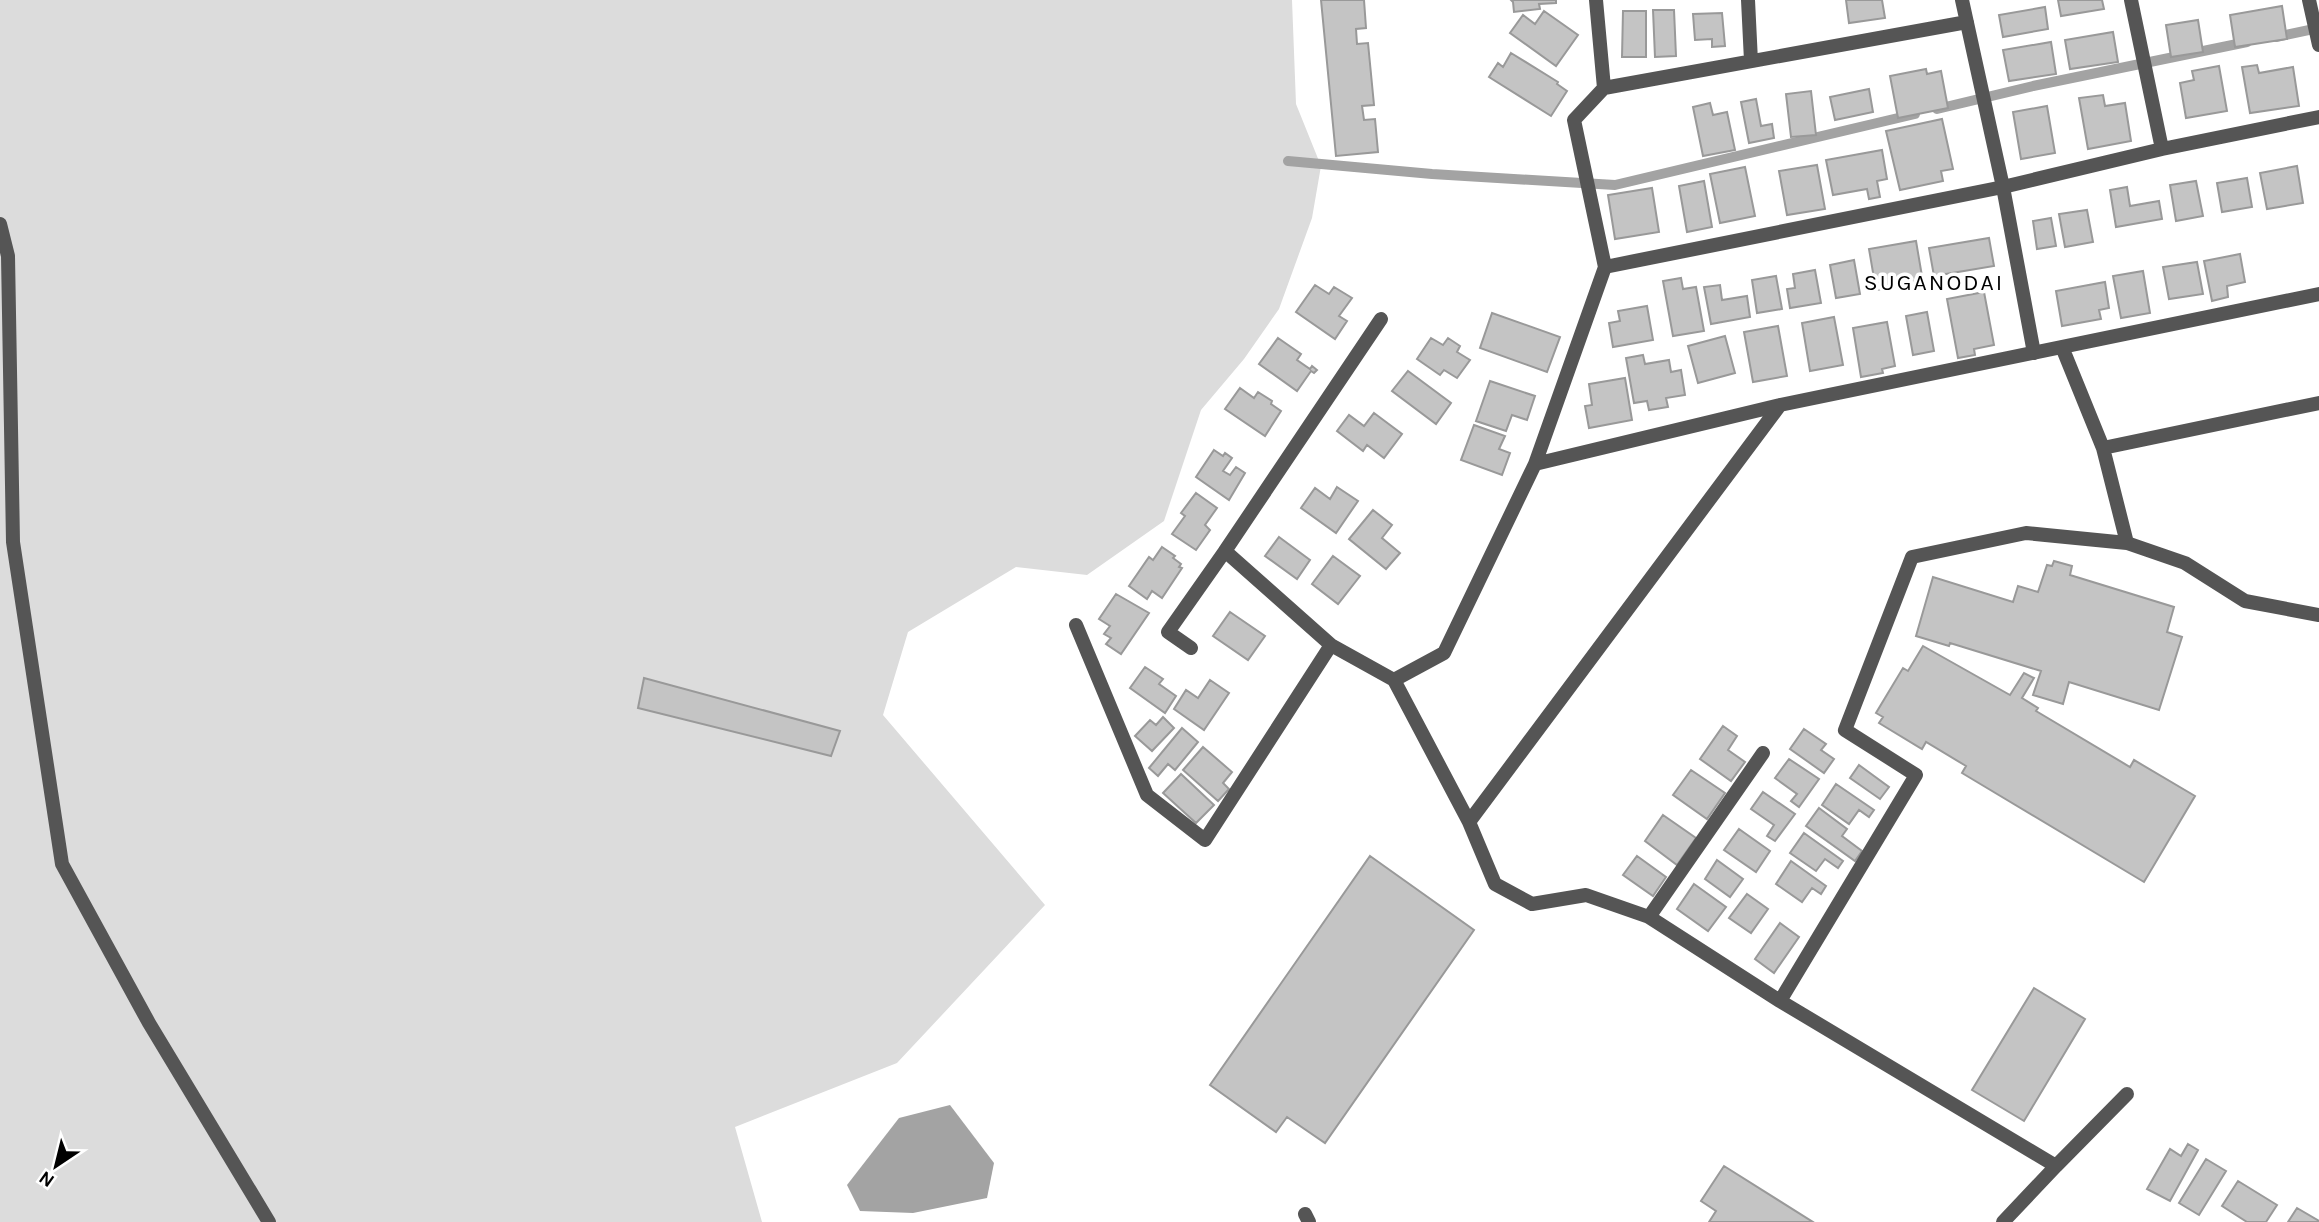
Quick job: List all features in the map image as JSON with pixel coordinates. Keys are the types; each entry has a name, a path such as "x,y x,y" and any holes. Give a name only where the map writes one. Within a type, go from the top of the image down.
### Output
{"street":[{"path":"1596,0 1604,88"},
{"path":"1748,0 1751,61"},
{"path":"1962,0 2003,187 2034,353"},
{"path":"2131,0 2162,149"},
{"path":"2309,0 2319,45"},
{"path":"1394,680 1444,653 1535,464 1605,267 1574,120 1604,88 1967,22"},
{"path":"1605,267 2003,187 2162,149 2319,117"},
{"path":"0,224 8,256 13,541 62,864 149,1023 269,1222"},
{"path":"1535,464 1780,405 2319,294"},
{"path":"1191,648 1168,632 1381,319"},
{"path":"2062,347 2103,448 2127,543"},
{"path":"2103,448 2319,403"},
{"path":"1469,822 1780,405"},
{"path":"1780,1001 1916,775 1845,730 1912,557 2026,533 2127,543 2185,563 2245,601 2319,615"},
{"path":"1225,551 1331,645 1394,680 1469,822 1495,884 1532,904 1586,895 1649,917 1780,1001 2056,1166"},
{"path":"1076,625 1147,795 1205,840 1331,645"},
{"path":"1649,917 1763,752"},
{"path":"2003,1222 2127,1094"}],"shaded area":[{"path":"0,0 1292,0 1296,104 1321,166 1312,218 1279,309 1244,359 1201,410 1164,521 1087,575 1016,567 908,632 883,715 1045,905 897,1063 735,1127 762,1222 0,1222"},
{"path":"950,1105 994,1163 987,1198 913,1213 860,1211 847,1185 899,1118"}],"building":[{"path":"1321,0 1364,0 1366,28 1356,29 1357,44 1368,43 1374,105 1362,106 1364,120 1375,119 1378,152 1336,156"},
{"path":"1511,0 1556,0 1556,3 1539,4 1540,9 1514,12"},
{"path":"1846,0 1882,0 1885,18 1849,23"},
{"path":"2058,0 2102,0 2104,9 2061,16"},
{"path":"2282,6 2287,39 2235,47 2230,15"},
{"path":"2045,7 2048,29 2003,37 1999,15"},
{"path":"1653,10 1674,10 1676,56 1655,57"},
{"path":"1544,11 1578,35 1556,66 1510,33 1523,15 1535,24"},
{"path":"1623,11 1646,11 1646,57 1622,57"},
{"path":"1722,13 1725,46 1712,47 1712,39 1695,40 1693,14"},
{"path":"2198,20 2203,52 2171,57 2166,25"},
{"path":"2113,32 2118,62 2070,69 2065,40"},
{"path":"2051,42 2056,74 2009,81 2003,50"},
{"path":"1511,53 1558,82 1557,84 1567,91 1551,116 1489,77 1498,63 1503,67"},
{"path":"2257,65 2259,73 2293,67 2299,106 2250,113 2242,67"},
{"path":"2219,66 2227,111 2186,118 2180,83 2194,80 2192,71"},
{"path":"1926,69 1927,74 1941,71 1948,108 1898,118 1890,76"},
{"path":"1869,89 1873,112 1835,120 1830,97"},
{"path":"1811,91 1816,135 1791,137 1786,94"},
{"path":"2103,95 2105,106 2125,103 2131,141 2088,149 2079,98"},
{"path":"1756,99 1761,126 1772,124 1774,138 1749,143 1741,102"},
{"path":"1710,103 1713,115 1727,112 1735,150 1703,156 1693,107"},
{"path":"2047,106 2055,153 2021,159 2013,112"},
{"path":"1942,119 1953,169 1941,171 1943,181 1900,190 1886,131"},
{"path":"1882,150 1887,179 1877,181 1880,197 1869,199 1867,189 1833,195 1826,160"},
{"path":"1817,165 1825,209 1787,215 1779,171"},
{"path":"2297,166 2303,203 2267,209 2260,173"},
{"path":"1745,167 1755,216 1720,223 1710,174"},
{"path":"2247,178 2252,207 2222,212 2217,183"},
{"path":"1704,181 1712,227 1687,232 1679,186"},
{"path":"2196,181 2203,216 2176,221 2170,185"},
{"path":"2127,187 2130,206 2159,201 2162,219 2116,227 2110,190"},
{"path":"1652,188 1659,232 1615,239 1608,195"},
{"path":"2087,210 2093,242 2065,247 2059,214"},
{"path":"2051,218 2056,246 2037,249 2033,221"},
{"path":"1989,238 1994,266 1934,276 1929,248"},
{"path":"1916,241 1923,282 1876,290 1869,249"},
{"path":"2240,254 2245,282 2227,286 2228,297 2212,301 2204,261"},
{"path":"1854,260 1860,294 1836,298 1830,265"},
{"path":"2197,262 2203,294 2169,299 2163,267"},
{"path":"1815,270 1821,303 1790,308 1787,289 1795,288 1793,274"},
{"path":"2143,271 2150,313 2121,318 2113,276"},
{"path":"1776,276 1782,309 1757,313 1752,280"},
{"path":"1681,278 1683,289 1696,287 1704,331 1673,336 1663,281"},
{"path":"2105,282 2109,308 2099,310 2101,319 2062,326 2056,291"},
{"path":"1315,285 1329,294 1334,287 1352,298 1339,316 1347,321 1335,339 1296,312"},
{"path":"1720,285 1722,300 1747,296 1750,317 1711,324 1704,287"},
{"path":"1984,292 1994,345 1974,349 1975,355 1958,358 1947,299"},
{"path":"1647,306 1653,340 1613,347 1609,323 1620,321 1618,311"},
{"path":"1927,312 1934,351 1913,355 1906,316"},
{"path":"1492,313 1560,337 1547,372 1480,348"},
{"path":"1834,317 1843,365 1810,371 1802,323"},
{"path":"1887,322 1895,366 1882,369 1883,373 1861,377 1853,328"},
{"path":"1778,326 1787,376 1753,382 1744,332"},
{"path":"1725,336 1735,373 1698,383 1688,346"},
{"path":"1278,338 1301,354 1297,360 1310,369 1312,366 1317,370 1314,373 1311,371 1297,391 1259,364"},
{"path":"1431,338 1443,345 1448,338 1460,346 1457,352 1470,360 1457,378 1444,370 1440,375 1417,359"},
{"path":"1643,355 1645,364 1669,360 1671,372 1681,370 1685,395 1666,398 1668,407 1649,410 1647,401 1634,403 1626,358"},
{"path":"1408,371 1451,403 1436,424 1392,391"},
{"path":"1625,378 1632,420 1589,428 1585,406 1592,405 1589,384"},
{"path":"1490,381 1535,396 1527,420 1512,415 1506,431 1476,421"},
{"path":"1240,388 1254,398 1258,392 1281,411 1265,436 1225,409"},
{"path":"1374,413 1402,434 1384,458 1367,445 1363,451 1337,431 1349,415 1364,426"},
{"path":"1474,425 1505,436 1499,449 1510,453 1502,475 1461,460"},
{"path":"1214,450 1232,458 1223,471 1230,475 1236,467 1245,473 1229,500 1196,477"},
{"path":"1337,487 1358,501 1336,533 1301,508 1315,488 1330,499"},
{"path":"1196,493 1217,508 1205,525 1210,530 1196,550 1172,534 1185,516 1181,513"},
{"path":"1373,510 1392,525 1382,538 1400,553 1386,569 1349,539"},
{"path":"1279,537 1310,560 1297,579 1265,556"},
{"path":"1162,547 1175,556 1173,558 1182,568 1162,598 1152,591 1147,599 1129,586 1149,557 1153,560"},
{"path":"1333,556 1360,576 1338,604 1312,584"},
{"path":"2054,561 2072,566 2070,575 2174,607 2167,632 2182,637 2159,710 2069,682 2063,704 2033,695 2041,671 1950,643 1949,646 1916,636 1933,577 2013,602 2018,586 2038,592 2047,565 2052,566"},
{"path":"1116,594 1149,613 1121,654 1106,644 1111,638 1104,634 1110,626 1099,619"},
{"path":"1230,612 1265,636 1248,660 1213,636"},
{"path":"1923,646 2010,695 2024,673 2034,678 2022,698 2038,708 2036,711 2130,767 2134,760 2195,796 2144,882 1962,773 1966,766 1926,742 1922,749 1879,723 1883,717 1876,713 1903,668 1908,671"},
{"path":"1145,667 1163,679 1159,684 1176,696 1165,713 1130,688"},
{"path":"644,678 840,731 831,756 638,708"},
{"path":"1210,680 1229,693 1204,730 1174,709 1186,690 1198,698"},
{"path":"1163,717 1174,728 1152,751 1135,736 1150,720 1156,725"},
{"path":"1723,726 1737,736 1728,750 1745,762 1731,781 1700,759"},
{"path":"1182,728 1198,742 1175,770 1168,764 1158,776 1149,768"},
{"path":"1804,729 1826,744 1821,750 1834,759 1824,773 1790,749"},
{"path":"1203,747 1232,772 1223,783 1229,789 1218,801 1183,770"},
{"path":"1789,759 1819,779 1799,807 1791,801 1797,794 1775,778"},
{"path":"1859,765 1889,787 1880,799 1850,778"},
{"path":"1691,770 1725,793 1707,819 1673,795"},
{"path":"1181,774 1214,805 1196,823 1163,793"},
{"path":"1836,784 1874,810 1869,817 1859,810 1849,824 1822,805"},
{"path":"1763,792 1795,814 1775,841 1767,836 1774,825 1751,809"},
{"path":"1819,808 1847,829 1842,836 1862,851 1855,861 1806,826"},
{"path":"1663,815 1696,838 1677,865 1645,841"},
{"path":"1739,829 1770,851 1756,872 1724,850"},
{"path":"1804,833 1843,861 1838,868 1825,859 1816,871 1790,853"},
{"path":"1370,856 1474,930 1325,1143 1287,1117 1276,1132 1210,1085"},
{"path":"1637,856 1666,877 1653,896 1623,875"},
{"path":"1717,860 1743,879 1730,897 1705,879"},
{"path":"1791,861 1826,886 1821,894 1812,888 1802,902 1776,884"},
{"path":"1694,884 1726,907 1708,931 1677,909"},
{"path":"1747,894 1768,909 1751,933 1729,918"},
{"path":"1780,923 1799,937 1774,973 1755,959"},
{"path":"2034,988 2085,1019 2024,1121 1972,1090"},
{"path":"2188,1144 2198,1150 2170,1201 2147,1189 2170,1149 2181,1156"},
{"path":"2206,1159 2226,1171 2199,1215 2179,1203"},
{"path":"1724,1166 1813,1222 1709,1222 1716,1211 1701,1201"},
{"path":"2238,1181 2277,1205 2266,1222 2247,1222 2222,1206"},
{"path":"2297,1208 2319,1221 2319,1222 2288,1222"}],"waterway":[{"path":"2276,37 2319,28"},
{"path":"1937,109 2033,86 2247,42"},
{"path":"1288,161 1432,174 1615,185 1915,114"}],"district":[{"name":"SUGANODAI","path":"1934,282"}]}
